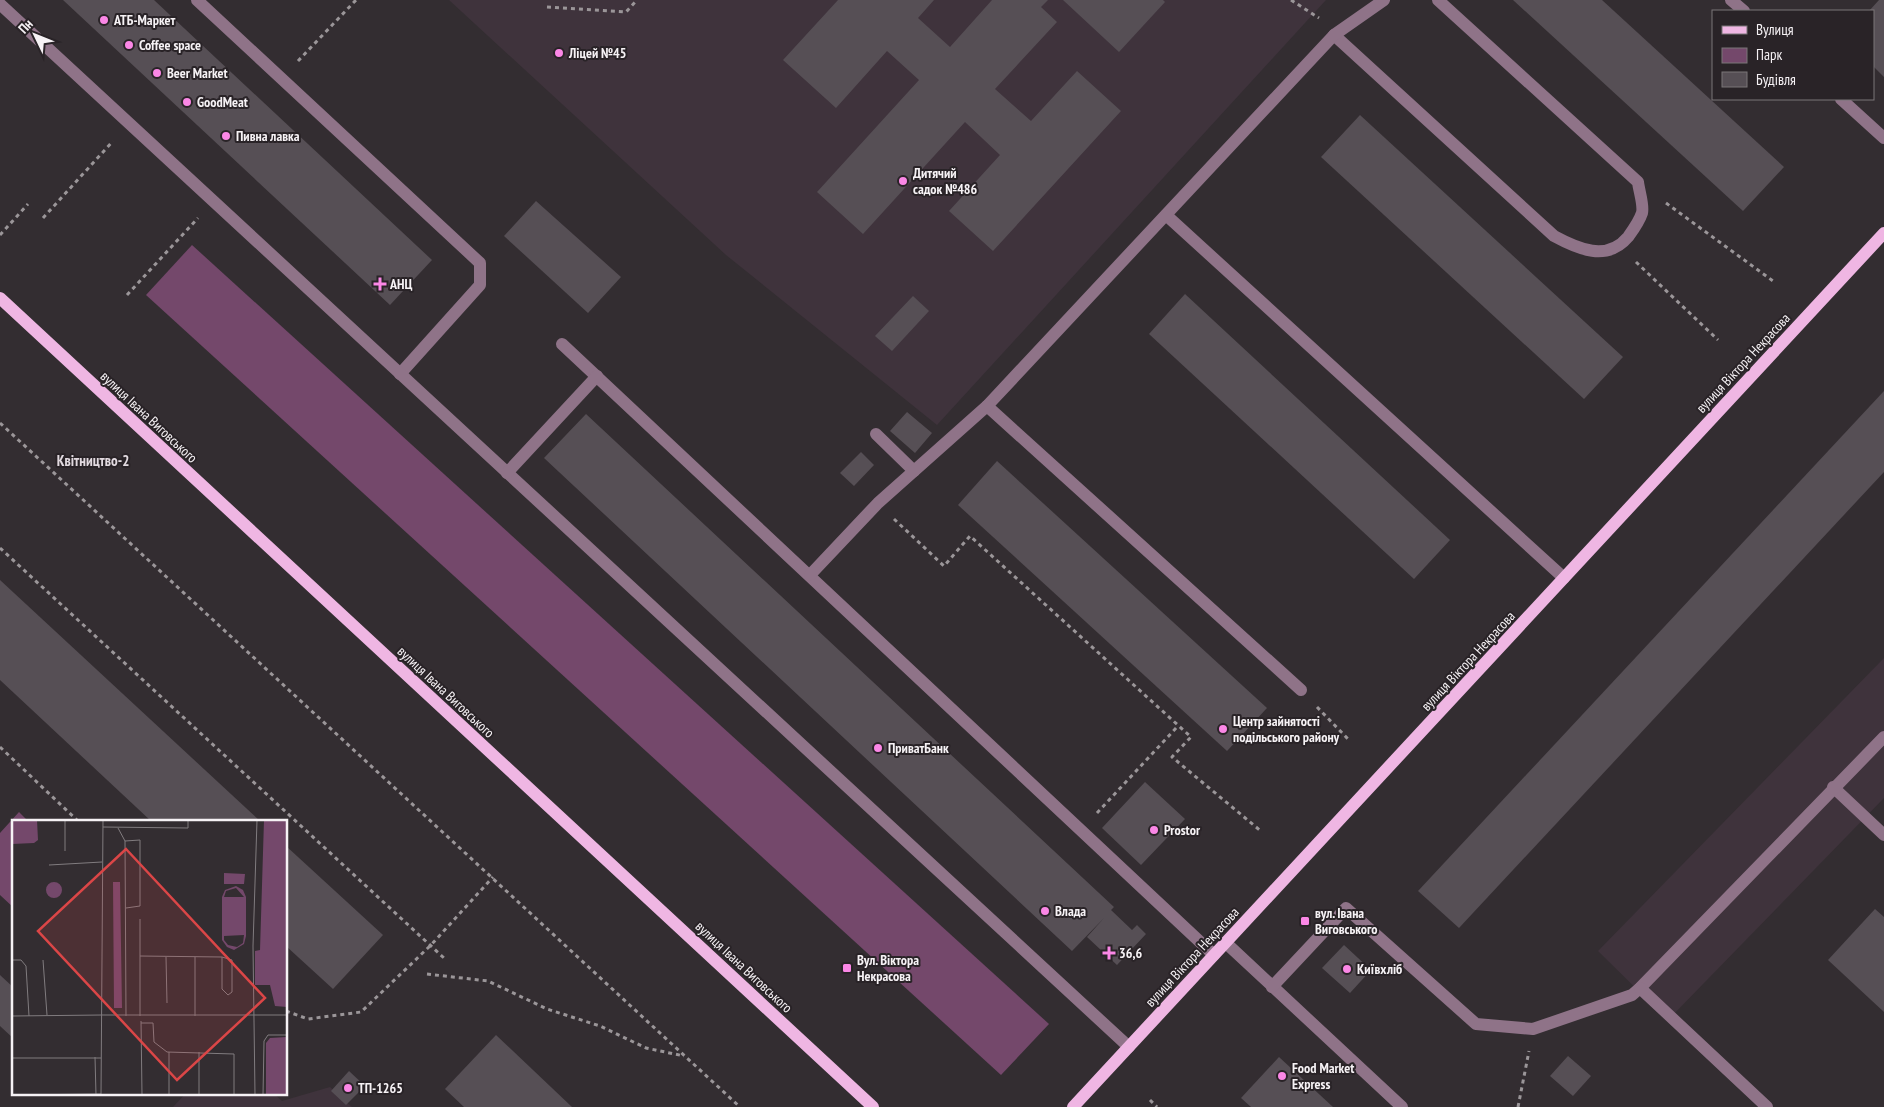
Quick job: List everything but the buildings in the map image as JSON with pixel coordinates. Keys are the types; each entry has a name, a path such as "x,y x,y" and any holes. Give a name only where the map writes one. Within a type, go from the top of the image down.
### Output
{"main road":[{"name":"вулиця Віктора Некрасова","path":"1073,1107 1884,233"},
{"name":"вулиця Івана Виговського","path":"0,298 873,1107"}],"lane":[{"path":"197,0 480,262 480,285 400,374"},
{"path":"810,575 878,503 987,406 1334,35 1384,0"},
{"path":"1334,35 1554,236 1576,248 1596,252 1620,246 1634,229 1642,212 1638,182 1438,0"},
{"path":"1732,0 1743,10"},
{"path":"0,4 1129,1047"},
{"path":"1842,100 1884,138"},
{"path":"1166,215 1564,578"},
{"path":"562,344 1214,956"},
{"path":"507,473 597,376"},
{"path":"987,406 1301,690"},
{"path":"876,434 914,471"},
{"path":"1272,987 1346,908 1476,1024 1533,1028 1632,995 1884,737"},
{"path":"1833,788 1884,835"},
{"path":"1226,943 1402,1107"},
{"path":"1640,988 1767,1107"}],"path":[{"path":"282,78 356,0"},
{"path":"547,6 626,12 637,0"},
{"path":"1291,0 1314,13 1334,35"},
{"path":"43,218 130,123"},
{"path":"1638,182 1772,281"},
{"path":"127,295 214,201"},
{"path":"0,235 28,204"},
{"path":"1620,246 1718,340"},
{"path":"0,423 740,1107"},
{"path":"878,503 944,566 970,536 1191,737 1172,757 1262,832"},
{"path":"0,548 444,958"},
{"path":"1301,690 1348,739"},
{"path":"1081,830 1178,726"},
{"path":"0,747 77,820"},
{"path":"288,1012 308,1019 361,1012 431,945 493,877"},
{"path":"428,974 488,981 547,1009 600,1026 646,1048 685,1056"},
{"path":"1518,1107 1533,1028"},
{"path":"1150,1100 1158,1107"}],"shaded area":[{"name":"Дитячий садок №486","path":"449,0 1326,0 937,425 726,255"},
{"path":"1884,658 1884,798 1668,1020 1598,951"},
{"path":"330,1087 352,1107 173,1107 185,1094 274,1094 282,1101"}],"green space":[{"path":"192,245 1049,1024 1001,1075 146,295"},
{"path":"19,812 27,820 12,820 12,906 0,895 0,833"}],"place":[{"name":"АТБ-Маркет","path":"104,20"},
{"name":"Coffee space","path":"129,45"},
{"name":"Ліцей №45","path":"559,53"},
{"name":"Beer Market","path":"157,73"},
{"name":"GoodMeat","path":"187,102"},
{"name":"Пивна лавка","path":"226,136"},
{"name":"Дитячий садок №486","path":"903,181"},
{"name":"АНЦ","path":"380,284"},
{"name":"Центр зайнятості подільського району","path":"1223,729"},
{"name":"ПриватБанк","path":"878,748"},
{"name":"Prostor","path":"1154,830"},
{"name":"Влада","path":"1045,911"},
{"name":"вул. Івана Виговського","path":"1305,921"},
{"name":"36,6","path":"1109,953"},
{"name":"Вул. Віктора Некрасова","path":"847,968"},
{"name":"Київхліб","path":"1347,969"},
{"name":"Food Market Express","path":"1282,1076"},
{"name":"ТП-1265","path":"348,1088"}],"district":[{"name":"Квітництво-2","path":"93,460"}]}
